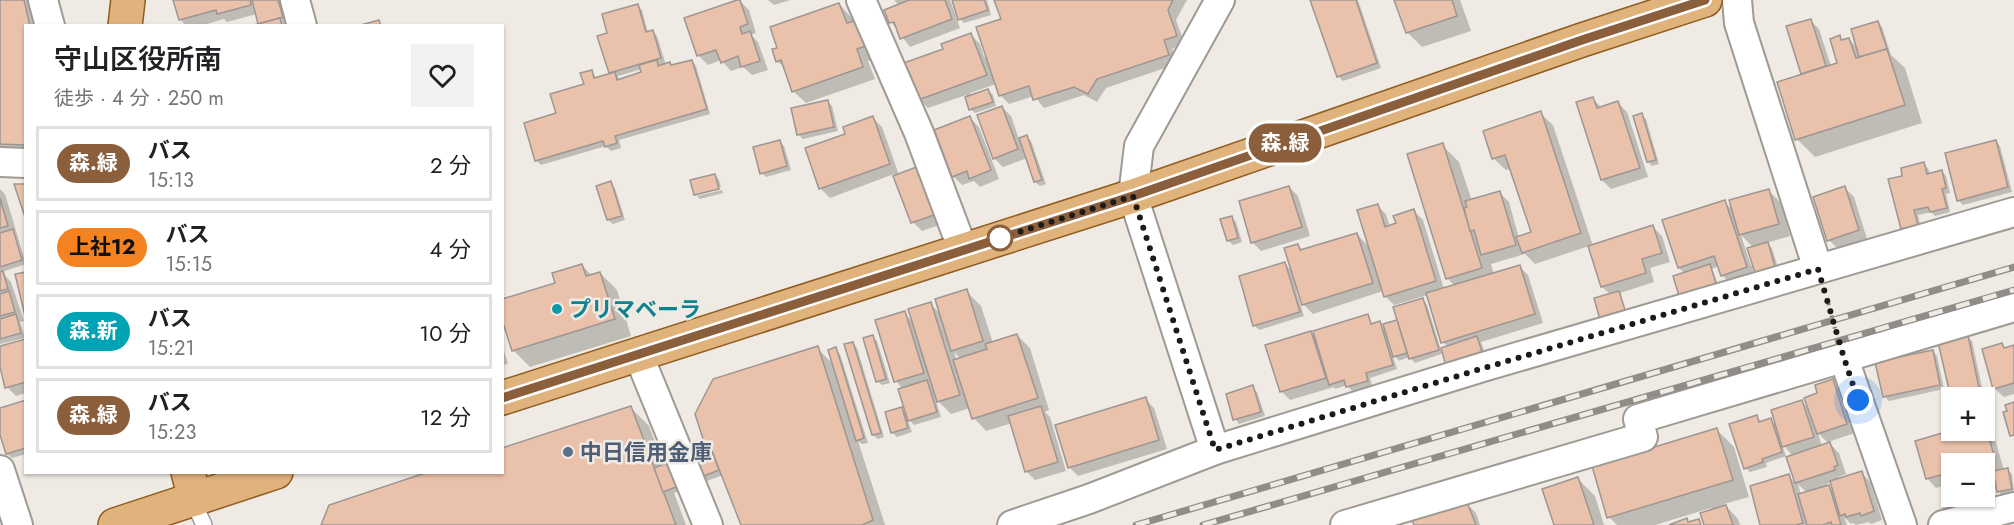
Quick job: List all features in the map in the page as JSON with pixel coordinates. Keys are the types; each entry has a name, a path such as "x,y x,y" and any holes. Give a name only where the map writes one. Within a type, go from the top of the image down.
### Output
{"main road":[{"path":"124,24 128,0"},
{"path":"504,397 1133,196 1582,40 1705,0"},
{"path":"115,525 197,507 271,474"}],"street":[{"path":"43,0 49,24"},
{"path":"295,0 301,24"},
{"path":"861,0 919,134 963,250"},
{"path":"1215,450 1133,196 1140,146 1220,0"},
{"path":"1737,0 1739,23 1818,269"},
{"path":"0,162 24,163"},
{"path":"1012,525 1089,499 1215,450 2014,212"},
{"path":"1345,525 1643,436 1638,419 2014,307"},
{"path":"638,354 708,525"},
{"path":"1844,358 1902,525"},
{"path":"0,471 18,525"},
{"path":"1943,525 2014,507"}],"path":[{"path":"1818,269 1844,358"}],"building":[{"path":"0,0 24,0 30,24 24,24 24,145 0,144"},
{"path":"173,0 250,0 251,5 217,14 216,10 179,20"},
{"path":"252,0 278,0 283,17 258,24"},
{"path":"740,0 748,24 740,27 742,34 750,31 760,61 741,67 738,56 721,63 716,50 697,56 684,18"},
{"path":"909,0 945,0 952,19 900,39 894,22 889,23 884,10"},
{"path":"952,0 984,0 988,10 958,20"},
{"path":"994,0 1173,0 1168,10 1177,36 1164,40 1169,55 1097,79 1088,94 1074,87 1033,100 1029,86 999,96 976,27 1001,19"},
{"path":"1310,0 1356,0 1377,63 1337,77"},
{"path":"1394,0 1452,0 1457,16 1406,33"},
{"path":"839,3 847,23 857,20 866,46 857,49 863,67 792,92 781,60 776,62 772,49 777,48 770,27"},
{"path":"638,4 646,32 653,30 661,58 609,73 597,36 607,33 602,14"},
{"path":"280,18 282,24 258,24"},
{"path":"1811,19 1826,66 1801,74 1786,26"},
{"path":"379,20 380,24 364,24"},
{"path":"1878,21 1887,49 1859,57 1851,29"},
{"path":"971,33 987,75 918,100 904,63 943,49 941,44"},
{"path":"1840,35 1841,40 1849,38 1856,58 1887,49 1905,105 1795,140 1777,82 1837,63 1830,39"},
{"path":"657,60 658,66 670,62 671,65 692,60 707,109 615,136 617,143 605,147 603,141 535,161 524,123 556,113 550,94 584,84 580,73 592,70 594,78 615,72 617,80 641,72 639,65"},
{"path":"988,89 993,102 969,110 965,97"},
{"path":"1593,97 1597,108 1618,101 1640,168 1601,180 1576,102"},
{"path":"828,100 834,127 797,135 791,108"},
{"path":"1002,106 1018,149 993,159 977,115"},
{"path":"1541,111 1581,233 1522,253 1516,237 1531,232 1505,155 1492,159 1483,131"},
{"path":"1642,113 1656,160 1647,162 1633,116"},
{"path":"873,116 890,164 819,189 805,148 845,134 843,127"},
{"path":"970,116 991,170 969,179 967,171 952,177 934,130"},
{"path":"1027,135 1042,180 1034,182 1019,138"},
{"path":"780,140 787,166 760,174 753,147"},
{"path":"1996,140 2008,187 1957,201 1945,153"},
{"path":"1443,143 1482,268 1446,279 1407,154"},
{"path":"1924,162 1927,174 1942,170 1946,188 1942,189 1947,208 1930,212 1928,207 1914,210 1918,225 1901,229 1888,179 1902,176 1901,168"},
{"path":"919,166 937,214 911,223 893,176"},
{"path":"715,174 719,189 694,195 690,180"},
{"path":"611,181 622,216 607,220 596,186"},
{"path":"14,184 24,184 24,214"},
{"path":"1289,186 1302,227 1251,243 1239,201"},
{"path":"1845,186 1859,230 1827,241 1813,197"},
{"path":"1769,189 1779,224 1739,235 1729,200"},
{"path":"1500,191 1516,245 1481,255 1474,230 1470,231 1464,208 1467,207 1465,201"},
{"path":"0,198 8,226 0,228"},
{"path":"1725,200 1747,267 1721,276 1714,256 1678,268 1662,220"},
{"path":"1378,204 1385,227 1396,223 1393,216 1414,209 1436,281 1384,297 1357,210"},
{"path":"1232,216 1238,238 1227,241 1220,219"},
{"path":"1653,225 1662,253 1642,259 1646,273 1601,287 1588,246"},
{"path":"13,229 22,260 0,267 0,233"},
{"path":"1357,233 1373,283 1302,305 1284,248 1298,244 1300,250"},
{"path":"1768,242 1775,267 1755,273 1747,248"},
{"path":"1285,262 1300,312 1253,326 1239,276"},
{"name":"プリマベーラ","path":"582,264 586,276 600,272 615,319 512,351 504,326 504,298 555,283 552,273"},
{"path":"1710,264 1716,284 1679,296 1673,276"},
{"path":"1520,265 1535,314 1441,343 1426,293"},
{"path":"3,271 8,289 0,291 0,272"},
{"path":"24,272 24,312 15,274"},
{"path":"967,289 983,341 951,351 935,299"},
{"path":"9,291 15,312 0,316 0,294"},
{"path":"1619,291 1626,313 1600,320 1594,298"},
{"path":"1423,298 1439,350 1409,359 1393,307"},
{"path":"931,302 960,395 937,402 908,309"},
{"path":"905,311 924,373 894,382 875,320"},
{"path":"16,314 21,333 0,339 0,319"},
{"path":"1368,314 1371,324 1380,321 1393,365 1366,373 1368,381 1346,387 1344,380 1329,385 1313,331"},
{"path":"1397,320 1407,353 1393,357 1383,324"},
{"path":"1311,331 1326,378 1280,392 1265,345"},
{"path":"1017,334 1038,398 972,419 953,360 987,349 985,344"},
{"path":"873,335 886,379 876,382 863,338"},
{"path":"1968,335 1979,387 1948,387 1938,342"},
{"path":"1477,336 1483,355 1446,366 1441,348"},
{"path":"24,340 24,383 5,388 0,367 0,346"},
{"path":"853,342 881,433 872,435 844,344"},
{"path":"2002,343 2004,348 2014,345 2014,383 1995,388 1992,387 1982,349"},
{"path":"818,346 873,520 862,525 741,525 710,446 706,448 695,414 713,379"},
{"path":"836,347 864,438 856,441 828,350"},
{"path":"1933,350 1940,385 1883,397 1875,362"},
{"path":"1833,379 1847,424 1817,434 1804,398 1817,393 1815,385"},
{"path":"927,380 937,412 908,421 898,389"},
{"path":"1253,385 1261,412 1233,420 1226,394"},
{"path":"1146,397 1159,440 1068,468 1055,425"},
{"path":"1802,400 1814,437 1782,447 1771,410"},
{"path":"24,401 24,449 6,454 0,435 0,408"},
{"path":"2014,402 2014,435 2010,436 2003,412 2007,411 2005,405"},
{"path":"631,406 676,525 321,525 329,505 422,474 504,474 504,447"},
{"path":"1041,406 1058,462 1025,472 1008,416"},
{"path":"902,407 908,428 891,433 885,412"},
{"path":"1757,415 1759,422 1771,418 1782,452 1744,469 1729,424"},
{"path":"1717,428 1733,480 1607,518 1592,466"},
{"path":"1941,433 1941,441 1990,441 1993,453 1941,453 1941,475 1926,479 1915,441"},
{"path":"1830,442 1838,465 1834,467 1835,470 1795,483 1786,457"},
{"path":"710,446 719,470 663,492 654,468"},
{"path":"2008,468 2012,489 1997,492 1995,471"},
{"path":"1862,471 1874,511 1861,516 1860,513 1846,517 1845,514 1840,516 1830,481"},
{"path":"1789,474 1803,523 1760,525 1750,486"},
{"path":"1578,477 1594,525 1554,525 1542,489"},
{"path":"1829,485 1841,525 1832,525 1831,522 1823,525 1807,525 1798,494"},
{"path":"1467,502 1476,525 1414,525 1411,518"},
{"path":"1726,505 1733,525 1704,525 1700,513"},
{"path":"1687,518 1688,522 1699,519 1701,525 1669,525"}],"railway":[{"path":"1136,525 2014,267"},
{"path":"1203,525 2014,290"}],"bus line":[{"name":"森.緑","path":"504,397 1133,196 1582,40 1705,0"}],"place":[{"name":"プリマベーラ","path":"557,309"},
{"name":"中日信用金庫","path":"568,452"}],"route":[{"path":"1000,238 1133,196 1215,450 1818,269 1858,400"}]}
